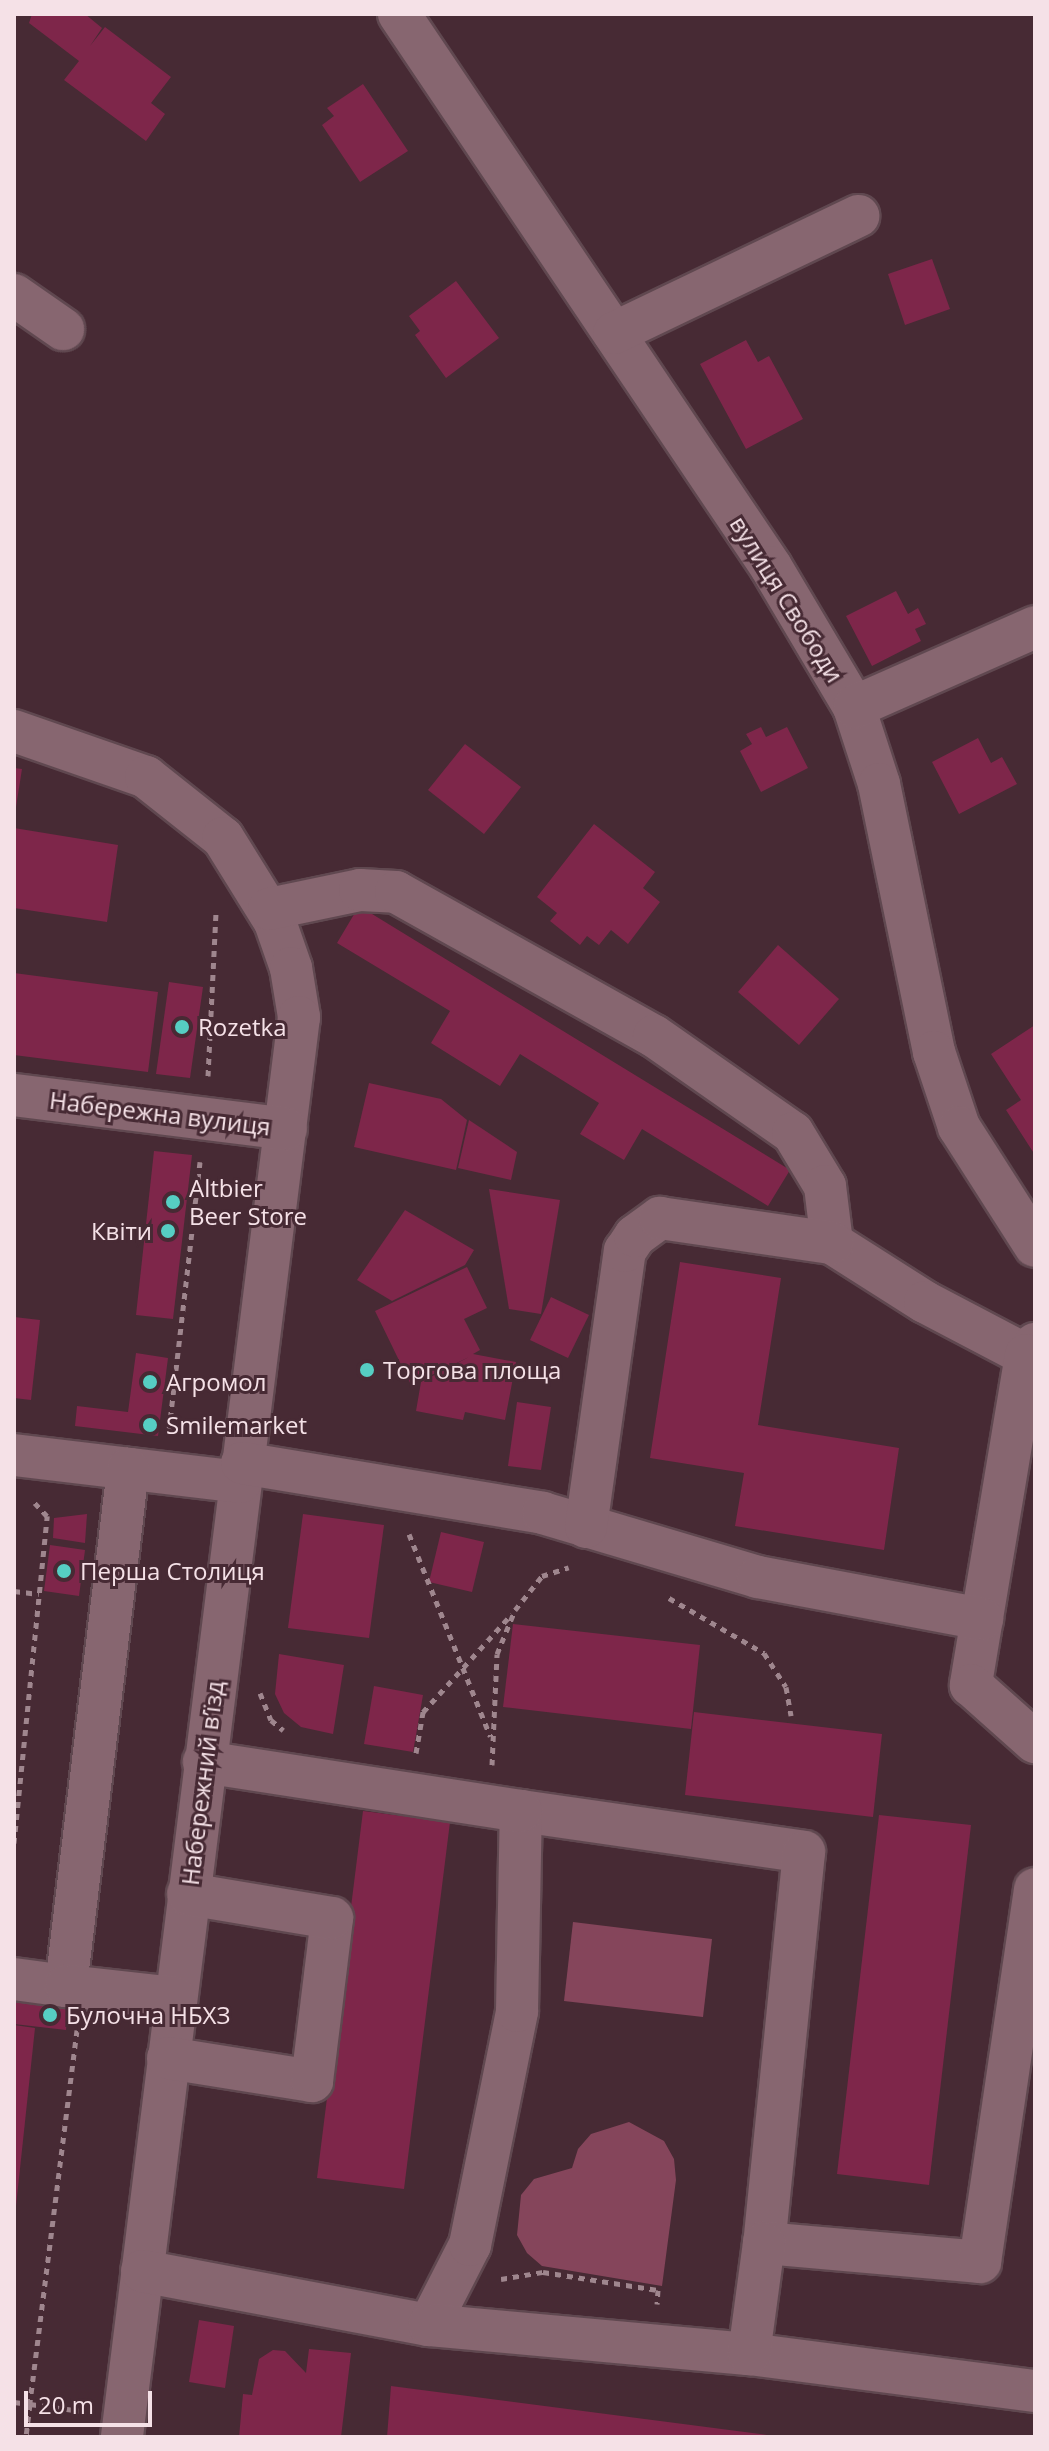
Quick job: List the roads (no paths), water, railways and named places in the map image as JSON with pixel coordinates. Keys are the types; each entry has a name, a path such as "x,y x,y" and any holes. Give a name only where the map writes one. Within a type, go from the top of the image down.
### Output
{"street":[{"name":"вулиця Свободи","path":"399,14 771,567 854,707 879,784 934,1052 959,1127 1035,1246"},
{"path":"614,333 858,216"},
{"path":"14,295 63,329"},
{"path":"854,707 1035,627"},
{"name":"Набережна вулиця","path":"14,731 146,777 187,804 223,838 269,909 291,968 299,1017 286,1129 14,1095"},
{"path":"269,909 360,890 396,892 426,904 654,1036 793,1133 825,1186 832,1243"},
{"name":"Набережний в’їзд","path":"122,2437 204,1762 286,1129"},
{"path":"578,1543 625,1251 635,1236 660,1218 832,1243 925,1302 1030,1349 971,1685 1035,1742"},
{"path":"14,1455 128,1469 241,1472 543,1513 578,1543 982,1619"},
{"path":"66,1986 128,1469"},
{"path":"204,1762 804,1852 764,2243 749,2354"},
{"path":"429,2325 470,2245 517,2011 521,1811"},
{"path":"764,2243 980,2262 1035,1889"},
{"path":"168,2058 312,2081 332,1918 188,1894"},
{"path":"14,1979 175,1998"},
{"path":"142,2271 429,2325 749,2354 1035,2391"}],"place":[{"name":"Rozetka","path":"182,1027"},
{"name":"Altbier Beer Store","path":"173,1202"},
{"name":"Квіти","path":"168,1231"},
{"name":"Торгова площа","path":"367,1370"},
{"name":"Агромол","path":"150,1382"},
{"name":"Smilemarket","path":"150,1425"},
{"name":"Перша Столиця","path":"64,1571"},
{"name":"Булочна НБХЗ","path":"50,2015"}]}
